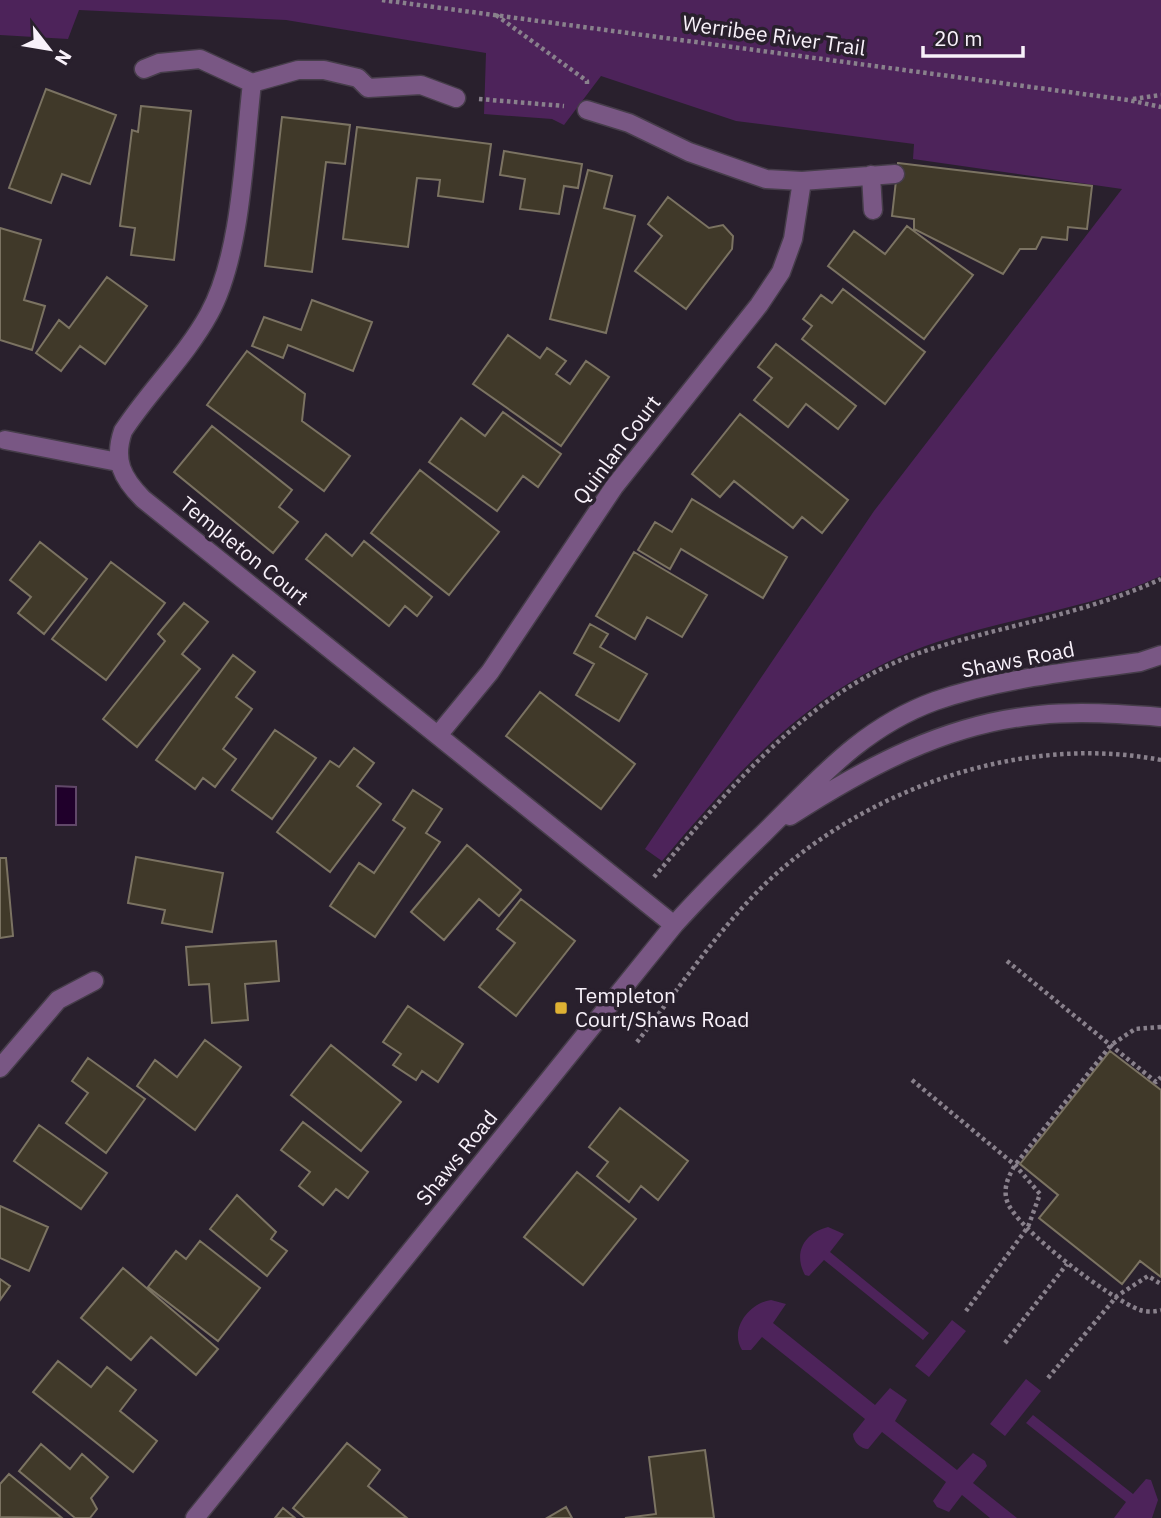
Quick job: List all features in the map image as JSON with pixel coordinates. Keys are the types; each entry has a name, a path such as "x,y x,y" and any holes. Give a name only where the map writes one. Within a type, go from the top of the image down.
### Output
{"street":[{"path":"144,69 159,63 200,59 252,83 298,70 324,70 358,78 368,88 421,85 456,98"},
{"path":"5,440 118,462 123,431 209,315 225,278 233,237 252,83"},
{"path":"587,110 651,132 685,159 766,179 802,181 895,174"},
{"path":"871,175 873,210"},
{"name":"Quinlan Court","path":"439,734 490,672 614,487 759,305 780,272 793,239 802,181"},
{"name":"Templeton Court","path":"118,462 124,479 143,499 674,925"},
{"name":"Shaws Road","path":"195,1518 674,925 728,866 836,759 887,723 934,702 991,684 1140,662 1161,656"},
{"name":"Shaws Road","path":"763,834 829,791 884,761 939,737 985,723 1038,715 1093,712 1161,717"},
{"path":"0,1068 58,1000 94,981"}],"path":[{"name":"Werribee River Trail","path":"382,0 1128,100 1161,107"},
{"path":"456,98 587,110 587,82 495,15"},
{"path":"1128,100 1161,95"},
{"path":"1123,596 1161,579"},
{"path":"637,1042 747,905 783,869 827,834 936,781 991,764 1091,751 1161,760"},
{"path":"1007,961 1156,1082 1161,1077"},
{"path":"1161,1027 1135,1029 1111,1045 1007,1178 1007,1203 1067,1264 1141,1311 1161,1310"},
{"path":"912,1080 1015,1166 1040,1194 1028,1227 966,1311"},
{"path":"1005,1343 1067,1264"},
{"path":"1048,1378 1117,1296 1148,1276 1161,1284"}],"shaded area":[{"path":"0,0 1161,0 1161,576 1106,597 937,642 894,659 854,680 784,731 752,761 662,861 645,849 874,511 1122,189 913,159 914,144 736,121 601,76 564,125 552,119 484,114 486,53 286,20 79,10 68,39 0,35"},
{"path":"56,786 76,787 76,825 56,825"},
{"path":"828,1227 844,1234 830,1252 929,1333 923,1340 824,1260 809,1276 805,1275 800,1259 803,1245 813,1234"},
{"path":"771,1300 786,1304 773,1323 875,1405 890,1388 907,1400 895,1421 957,1470 973,1453 985,1461 987,1466 973,1483 1017,1518 990,1518 962,1495 949,1512 937,1507 933,1501 946,1482 882,1432 868,1449 860,1446 854,1440 853,1434 865,1419 762,1337 751,1350 742,1350 738,1334 743,1318 755,1306"},
{"path":"952,1320 966,1331 929,1377 915,1366"},
{"path":"1026,1379 1041,1391 1005,1436 990,1424"},
{"path":"1033,1415 1133,1494 1146,1479 1151,1480 1158,1500 1152,1518 1114,1518 1126,1502 1026,1423"}],"building":[{"path":"46,89 116,115 90,184 62,174 51,203 9,188"},
{"path":"141,106 191,111 174,260 131,255 135,228 120,226 132,130 138,132"},
{"path":"282,117 350,125 345,164 326,162 312,272 265,266"},
{"path":"357,127 491,144 483,202 438,196 440,180 417,178 408,247 343,239"},
{"path":"504,151 582,164 578,188 564,186 559,214 520,209 525,179 500,175"},
{"path":"898,163 1092,186 1087,229 1068,227 1067,240 1042,237 1036,249 1020,249 1003,274 914,229 914,219 892,216"},
{"path":"588,170 612,176 604,208 635,216 606,333 550,319"},
{"path":"668,197 709,228 723,225 733,236 732,249 686,309 635,271 662,236 648,224"},
{"path":"907,226 973,275 924,339 828,266 854,231 885,254"},
{"path":"0,228 41,240 24,300 45,306 32,350 0,340"},
{"path":"107,277 147,306 105,364 80,346 61,371 36,353 59,320 69,328"},
{"path":"843,289 925,352 885,404 802,339 812,326 803,319 821,295 832,303"},
{"path":"312,300 372,322 353,371 288,345 283,358 252,346 264,317 301,330"},
{"path":"508,335 540,358 547,348 566,361 556,374 570,384 586,361 609,377 561,446 473,384"},
{"path":"776,344 856,406 838,429 806,404 788,427 754,400 772,378 758,367"},
{"path":"247,351 305,394 302,421 350,456 324,491 207,405"},
{"path":"503,412 561,454 538,487 523,476 497,511 429,462 461,418 485,436"},
{"path":"740,414 848,500 822,533 802,517 793,528 734,481 720,497 692,474"},
{"path":"212,426 292,490 279,507 298,522 273,553 174,472"},
{"path":"420,470 499,532 449,595 371,533"},
{"path":"692,499 787,557 763,598 681,549 670,569 638,550 655,522 672,532"},
{"path":"326,534 352,556 364,541 432,597 417,616 405,606 389,626 306,559"},
{"path":"40,542 87,579 44,634 18,613 31,597 10,580"},
{"path":"634,552 707,595 682,637 647,617 635,639 596,616"},
{"path":"111,562 165,603 106,680 52,639"},
{"path":"184,603 208,622 182,654 200,669 137,747 103,719 165,641 158,634"},
{"path":"590,624 608,634 600,647 647,674 619,721 576,695 594,664 574,653"},
{"path":"233,655 255,672 236,697 252,709 223,749 236,759 215,787 203,778 195,789 156,760"},
{"path":"540,692 635,764 601,809 506,736"},
{"path":"275,730 316,758 272,819 232,790"},
{"path":"354,748 374,763 357,786 381,804 330,872 277,832 330,761 339,767"},
{"path":"413,790 442,809 426,833 440,842 375,937 330,906 359,863 374,873 405,828 393,820"},
{"path":"467,845 521,890 499,916 479,899 444,940 411,912"},
{"path":"136,857 223,873 212,932 162,923 165,910 128,903"},
{"path":"0,858 6,858 13,936 0,938"},
{"path":"521,899 575,941 516,1016 479,987 515,943 497,929"},
{"path":"276,941 279,981 245,984 248,1020 212,1023 209,984 189,985 186,947"},
{"path":"408,1006 463,1044 438,1082 422,1071 416,1080 393,1065 401,1054 383,1042"},
{"path":"205,1040 241,1067 195,1130 137,1086 155,1060 177,1077"},
{"path":"331,1045 401,1102 361,1151 291,1095"},
{"path":"1110,1051 1161,1090 1161,1277 1140,1261 1122,1284 1039,1218 1058,1195 1020,1164"},
{"path":"88,1058 145,1099 106,1153 66,1123 88,1093 72,1081"},
{"path":"620,1108 688,1161 658,1200 641,1186 629,1202 597,1176 608,1162 589,1147"},
{"path":"303,1122 368,1172 348,1198 336,1189 323,1205 299,1186 310,1172 281,1150"},
{"path":"39,1125 107,1173 81,1209 14,1161"},
{"path":"577,1172 636,1219 583,1285 524,1237"},
{"path":"237,1195 276,1232 271,1239 287,1251 267,1276 210,1229"},
{"path":"0,1206 48,1227 29,1271 0,1258"},
{"path":"200,1241 260,1288 218,1341 148,1287 176,1251 186,1259"},
{"path":"123,1268 218,1349 196,1375 151,1337 131,1360 81,1318"},
{"path":"0,1279 10,1286 0,1300"},
{"path":"58,1361 91,1387 107,1367 136,1390 120,1411 157,1441 133,1472 33,1392"},
{"path":"347,1443 380,1470 368,1486 407,1518 305,1518 293,1508"},
{"path":"41,1444 70,1469 82,1454 108,1477 91,1498 97,1509 90,1518 75,1518 19,1471"},
{"path":"705,1450 714,1518 625,1518 656,1514 649,1457"},
{"path":"9,1474 62,1518 0,1517 0,1484"},
{"path":"566,1507 572,1518 547,1518"},
{"path":"283,1508 295,1518 275,1518"}],"place":[{"name":"Templeton Court/Shaws Road","path":"561,1008"}]}
